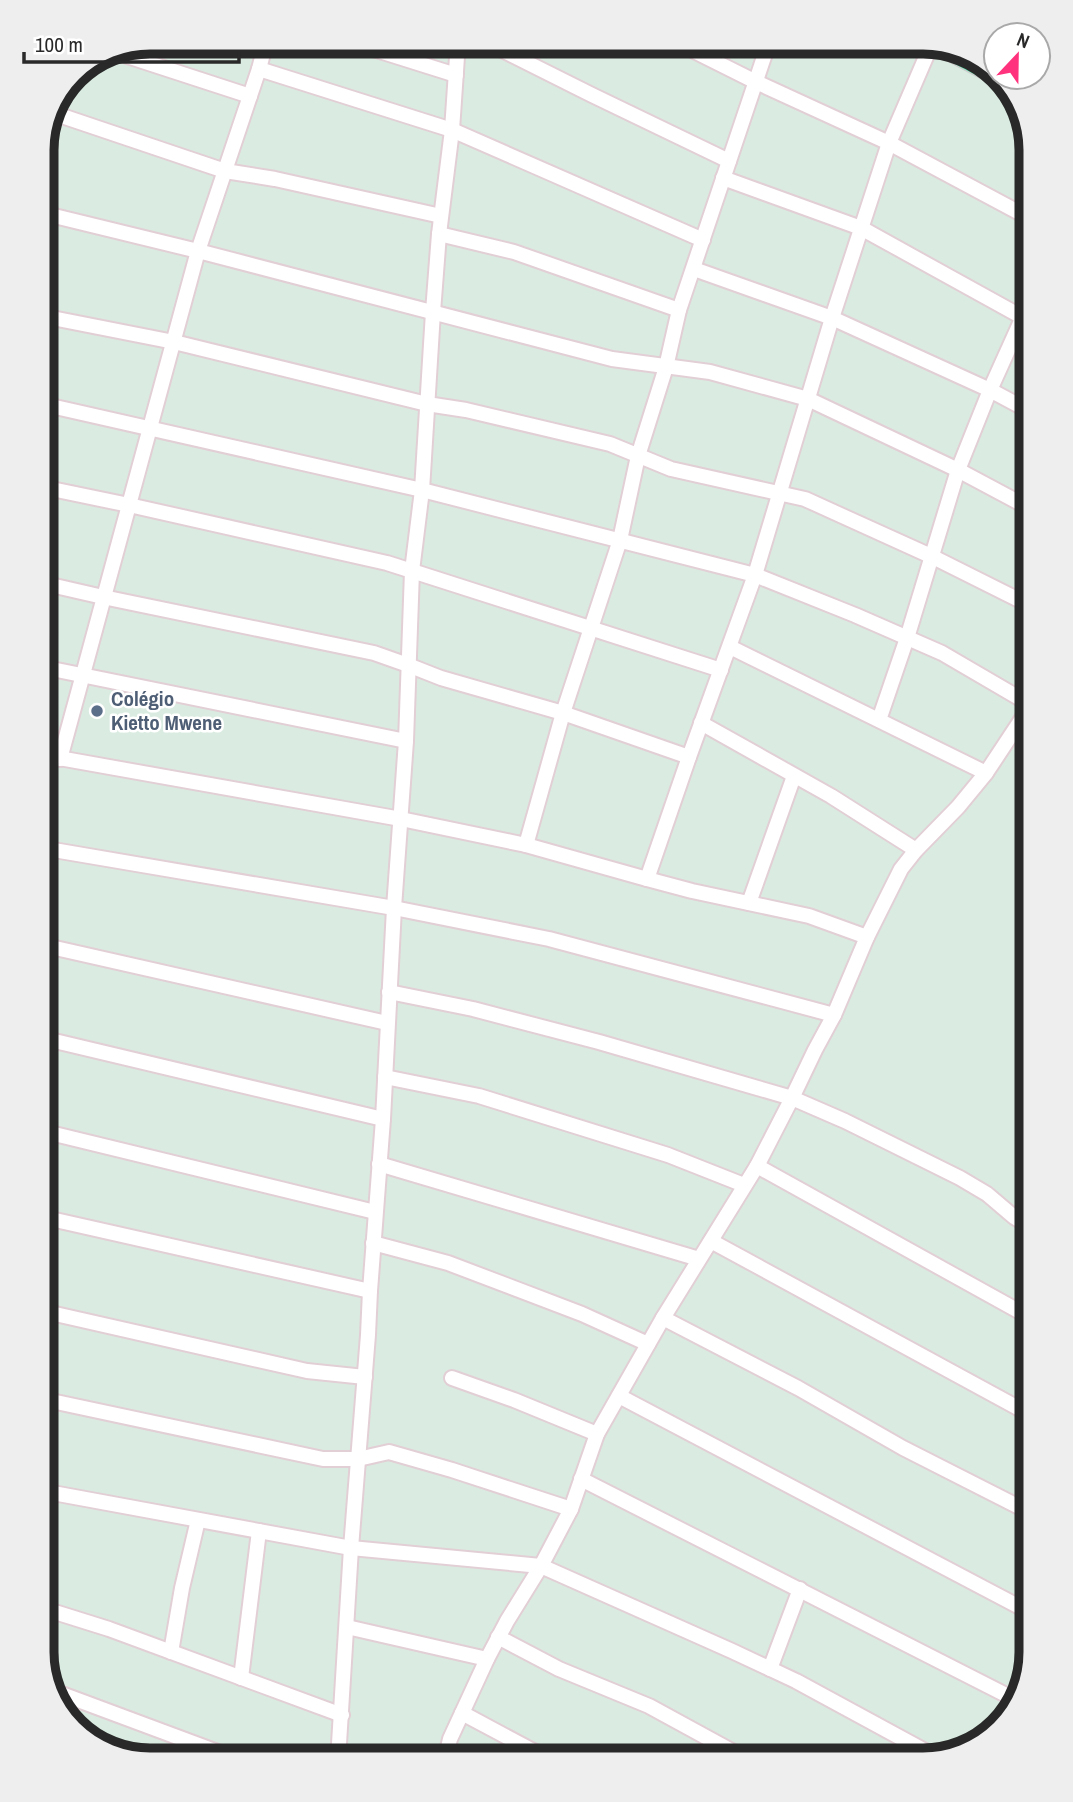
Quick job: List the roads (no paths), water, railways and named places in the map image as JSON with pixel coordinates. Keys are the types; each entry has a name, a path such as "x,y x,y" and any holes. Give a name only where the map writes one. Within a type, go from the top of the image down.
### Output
{"street":[{"path":"60,758 198,251 263,54"},
{"path":"389,54 456,75"},
{"path":"339,1748 383,1119 406,741 412,571 422,490 439,234 452,130 457,54"},
{"path":"511,54 729,161"},
{"path":"701,54 889,142 1019,212"},
{"path":"526,845 563,713 620,540 638,456 666,367 679,310 765,54"},
{"path":"647,879 755,575 832,318 889,142 927,54"},
{"path":"130,57 250,96"},
{"path":"259,69 452,130 703,240"},
{"path":"61,116 225,171 275,179 441,216"},
{"path":"723,178 861,228 1019,316"},
{"path":"54,217 198,251 612,359 710,372 808,399 958,470 1019,503"},
{"path":"439,234 514,251 679,310"},
{"path":"694,269 832,318 1019,406"},
{"path":"54,318 174,342 427,404 466,410 610,444 671,469 805,499 933,557 1019,600"},
{"path":"879,720 933,557 958,470 990,390 1019,335"},
{"path":"54,407 422,490 755,575 942,653 1019,698"},
{"path":"54,489 387,563 721,670"},
{"path":"54,586 374,653 441,678 563,713 689,757"},
{"path":"730,647 986,773"},
{"path":"54,669 406,741"},
{"path":"701,723 831,796 916,850"},
{"path":"448,1748 498,1637 541,1566 570,1509 597,1434 663,1318 757,1166 835,1015 867,937 901,869 986,773 1019,723"},
{"path":"54,757 401,819 526,845 692,891 809,916 867,937"},
{"path":"749,903 794,776"},
{"path":"54,850 394,908 549,939 835,1015"},
{"path":"54,948 387,1023"},
{"path":"389,992 524,1022 792,1098 960,1178 987,1194 1019,1220"},
{"path":"54,1041 383,1119"},
{"path":"385,1077 479,1096 668,1155 744,1185"},
{"path":"54,1134 375,1212"},
{"path":"379,1164 699,1259"},
{"path":"757,1166 1019,1311"},
{"path":"54,1220 370,1292"},
{"path":"711,1241 1019,1408"},
{"path":"373,1243 448,1263 582,1314 648,1344"},
{"path":"54,1314 307,1371 365,1377"},
{"path":"663,1318 1019,1507"},
{"path":"452,1378 597,1434"},
{"path":"619,1396 1019,1607"},
{"path":"54,1402 323,1459 358,1459 389,1452 570,1509"},
{"path":"581,1479 1008,1696"},
{"path":"54,1493 351,1548 541,1566 796,1681 919,1748"},
{"path":"171,1652 198,1520"},
{"path":"241,1678 259,1531"},
{"path":"770,1669 800,1589"},
{"path":"54,1612 109,1629 342,1715"},
{"path":"347,1627 487,1660"},
{"path":"498,1637 559,1668 649,1706 726,1748"},
{"path":"65,1695 207,1748"},
{"path":"462,1713 528,1748"}],"place":[{"name":"Colégio Kietto Mwene","path":"97,711"}]}
